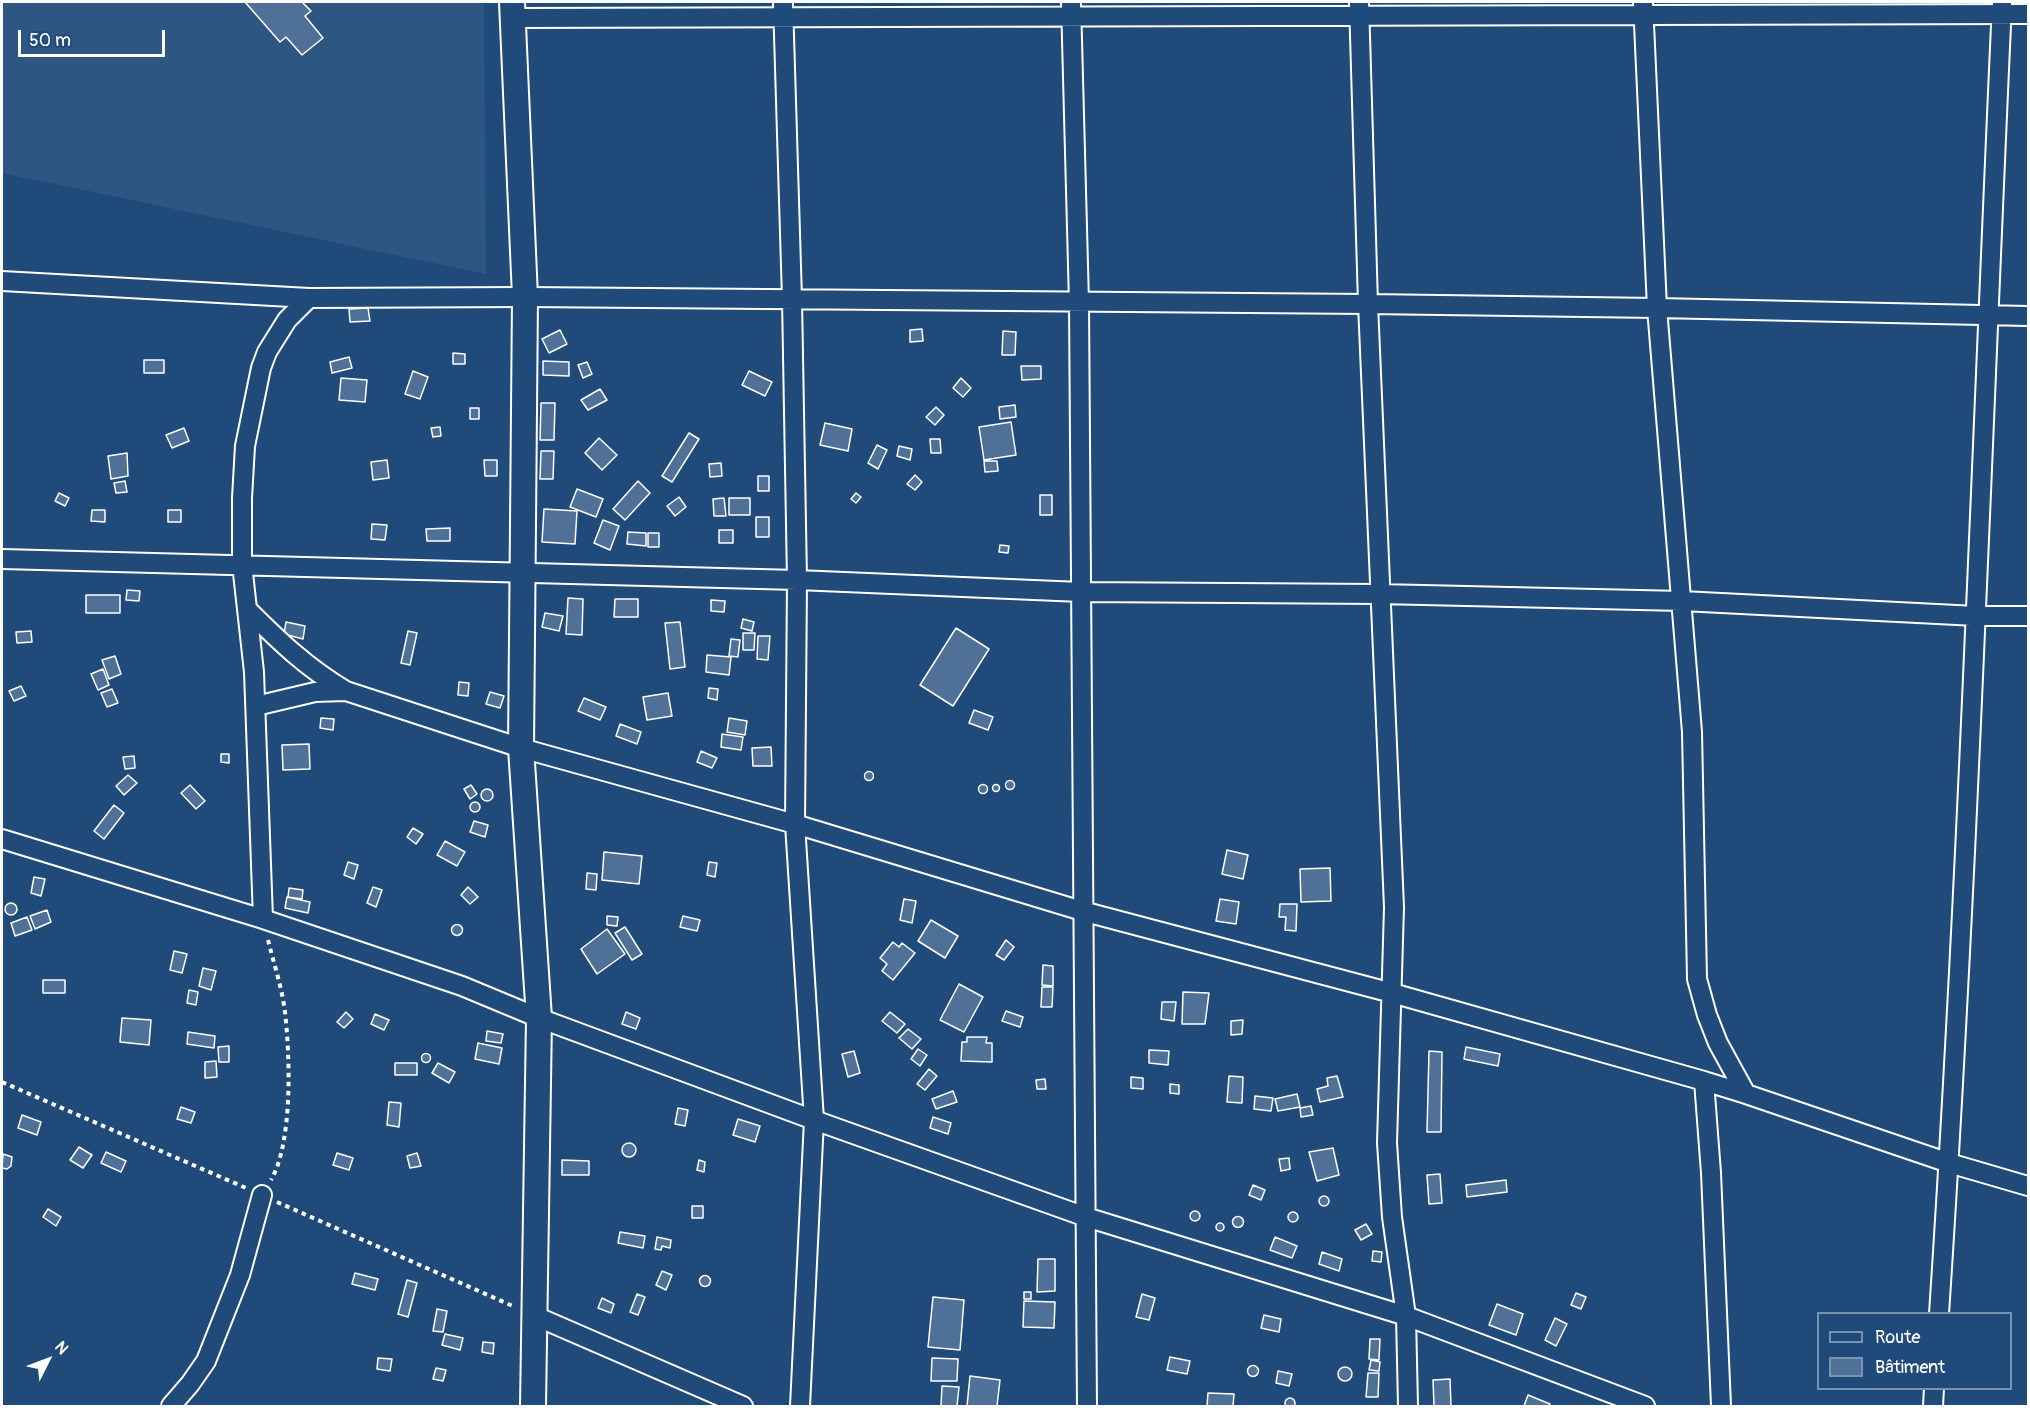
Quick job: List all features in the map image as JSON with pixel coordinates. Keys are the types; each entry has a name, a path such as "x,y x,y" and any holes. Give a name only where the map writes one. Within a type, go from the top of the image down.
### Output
{"street":[{"path":"1359,8 1368,304 1394,907 1387,1143 1392,1217 1406,1316 1408,1407"},
{"path":"1643,8 1657,308 1692,732 1697,979 1718,1043 1746,1094"},
{"path":"1939,1312 1949,1163 1976,616 1987,315 2002,8"},
{"path":"533,1407 539,1018 521,747 525,297 512,10 2002,8 2028,14"},
{"path":"783,9 792,299 797,580 795,824 814,1120 800,1407"},
{"path":"1072,9 1079,303 1087,1407"},
{"path":"2,281 309,298 525,297 1368,304 2028,316"},
{"path":"263,919 254,672 242,564 244,446 267,352 280,331 309,298"},
{"path":"2,559 797,580 1081,592 1380,594 1682,601 1976,616 2028,616"},
{"path":"247,609 294,655 346,692 521,747 795,824 1082,911 1392,993 1704,1081 1949,1163 2028,1186"},
{"path":"256,706 315,692 346,692"},
{"path":"2,839 263,919 462,986 539,1018 814,1120 1086,1217 1406,1316 1509,1353 1645,1407"},
{"path":"1704,1081 1712,1196 1721,1407"},
{"path":"171,1407 206,1361 240,1275 262,1195"},
{"path":"533,1315 743,1407"},
{"path":"1933,1407 1934,1390"}],"path":[{"path":"262,1195 278,1167 286,1122 287,1072 285,1011 263,919"}],"shaded area":[{"path":"2,2 484,2 486,274 2,173"}],"building":[{"path":"245,2 302,2 311,11 305,16 323,38 302,55 286,37 280,42"},
{"path":"368,308 370,321 350,322 349,309"},
{"path":"922,329 923,341 910,342 910,330"},
{"path":"560,330 567,344 549,353 542,339"},
{"path":"1003,331 1016,332 1015,355 1002,355"},
{"path":"453,353 465,354 465,364 453,364"},
{"path":"349,357 352,368 332,373 330,362"},
{"path":"144,360 164,360 164,373 144,373"},
{"path":"543,361 569,362 569,376 543,375"},
{"path":"587,362 592,374 583,378 578,365"},
{"path":"1021,366 1041,366 1041,379 1022,380"},
{"path":"413,371 428,377 420,399 405,394"},
{"path":"749,371 772,382 765,396 742,385"},
{"path":"341,378 367,380 365,402 339,400"},
{"path":"961,378 971,388 963,397 953,388"},
{"path":"600,389 607,400 588,410 581,400"},
{"path":"541,403 555,403 554,440 540,440"},
{"path":"1015,405 1016,417 1000,419 999,407"},
{"path":"936,407 944,415 935,425 926,417"},
{"path":"470,408 479,408 479,419 470,419"},
{"path":"1011,422 1016,455 984,460 979,427"},
{"path":"825,423 852,429 848,451 820,445"},
{"path":"440,427 441,436 433,437 431,428"},
{"path":"184,428 189,441 172,448 166,435"},
{"path":"689,433 699,439 672,482 662,476"},
{"path":"599,438 617,455 602,470 585,453"},
{"path":"930,439 940,439 941,453 931,453"},
{"path":"877,445 887,450 878,469 868,463"},
{"path":"899,446 912,449 910,460 897,456"},
{"path":"541,451 554,451 553,479 540,479"},
{"path":"127,453 128,476 111,479 108,456"},
{"path":"387,460 389,478 373,480 371,462"},
{"path":"484,460 497,460 497,476 485,476"},
{"path":"984,461 997,461 998,471 985,472"},
{"path":"721,463 722,476 710,477 709,464"},
{"path":"915,475 922,482 915,490 907,484"},
{"path":"758,476 769,476 769,491 758,491"},
{"path":"125,481 127,492 116,493 114,483"},
{"path":"638,481 650,493 625,520 613,509"},
{"path":"577,489 603,499 596,517 570,507"},
{"path":"59,493 69,498 65,506 55,501"},
{"path":"856,493 861,497 856,503 851,499"},
{"path":"1040,495 1052,495 1052,515 1040,515"},
{"path":"679,497 686,507 675,516 667,506"},
{"path":"724,498 726,516 714,516 713,499"},
{"path":"729,498 750,498 750,515 729,515"},
{"path":"544,509 577,511 575,544 542,542"},
{"path":"92,510 105,510 105,522 91,521"},
{"path":"168,510 181,510 181,522 168,522"},
{"path":"756,517 769,517 769,537 756,537"},
{"path":"603,520 619,526 610,550 594,543"},
{"path":"372,524 387,525 385,540 371,539"},
{"path":"450,528 450,541 427,541 426,529"},
{"path":"719,530 733,530 733,543 719,543"},
{"path":"628,532 646,533 646,546 627,544"},
{"path":"648,533 659,533 659,547 648,547"},
{"path":"1000,545 1009,546 1008,553 999,552"},
{"path":"127,590 140,591 139,601 126,600"},
{"path":"86,595 120,595 120,613 86,613"},
{"path":"568,598 583,599 582,635 566,634"},
{"path":"615,599 638,599 638,617 614,617"},
{"path":"711,600 725,601 724,612 711,611"},
{"path":"545,613 563,616 559,631 542,627"},
{"path":"743,619 754,622 752,631 741,628"},
{"path":"286,622 305,626 303,639 284,634"},
{"path":"680,622 685,667 670,669 665,623"},
{"path":"956,628 989,649 953,706 920,685"},
{"path":"31,631 32,642 17,643 16,632"},
{"path":"408,631 417,633 410,665 401,663"},
{"path":"743,633 755,633 754,650 743,650"},
{"path":"758,636 770,636 768,660 757,659"},
{"path":"731,639 740,640 738,657 729,656"},
{"path":"707,655 731,657 729,675 706,672"},
{"path":"115,656 121,674 109,679 102,660"},
{"path":"103,669 109,685 98,690 91,674"},
{"path":"459,682 469,683 468,696 458,695"},
{"path":"21,686 26,696 14,701 9,691"},
{"path":"709,688 718,689 717,700 708,698"},
{"path":"112,689 118,703 107,707 101,693"},
{"path":"490,692 504,696 500,708 486,704"},
{"path":"668,693 672,716 647,720 643,697"},
{"path":"584,698 606,707 600,720 578,711"},
{"path":"974,710 993,717 988,730 969,723"},
{"path":"321,718 334,719 333,730 320,728"},
{"path":"729,718 747,721 745,735 727,732"},
{"path":"620,724 641,732 637,744 616,736"},
{"path":"722,734 743,737 741,750 721,747"},
{"path":"309,744 310,769 283,770 282,745"},
{"path":"771,747 772,766 753,766 752,748"},
{"path":"701,751 717,758 712,768 697,762"},
{"path":"221,754 229,754 229,763 221,762"},
{"path":"134,756 135,768 125,769 123,757"},
{"path":"869,771 874,776 869,781 864,776"},
{"path":"128,775 137,783 124,795 116,786"},
{"path":"1010,780 1015,785 1010,790 1005,785"},
{"path":"996,784 1000,788 996,792 992,788"},
{"path":"190,785 205,801 196,809 181,793"},
{"path":"471,785 477,794 470,799 464,789"},
{"path":"983,785 987,789 983,793 979,789"},
{"path":"489,789 493,795 489,801 485,801 481,793"},
{"path":"475,802 479,803 479,811 475,812 471,811 470,807 471,803"},
{"path":"114,805 124,813 104,839 94,831"},
{"path":"474,821 488,825 485,837 470,832"},
{"path":"413,828 423,834 416,844 407,837"},
{"path":"445,841 465,852 457,866 437,855"},
{"path":"1227,850 1248,855 1243,879 1222,874"},
{"path":"604,852 642,856 639,884 602,880"},
{"path":"348,862 358,865 354,879 344,875"},
{"path":"709,862 717,863 715,877 707,875"},
{"path":"1330,868 1331,901 1301,902 1300,869"},
{"path":"587,873 597,874 596,890 586,889"},
{"path":"34,877 45,879 41,896 31,893"},
{"path":"373,887 382,890 376,907 367,903"},
{"path":"468,887 478,897 470,904 461,895"},
{"path":"289,888 303,890 302,899 288,897"},
{"path":"287,897 310,902 308,913 285,908"},
{"path":"904,899 916,901 912,923 900,920"},
{"path":"1220,899 1239,902 1236,924 1216,921"},
{"path":"13,903 17,909 13,915 9,915 5,907"},
{"path":"1280,904 1297,904 1296,931 1285,930 1286,917 1279,917"},
{"path":"47,910 51,922 35,929 30,916"},
{"path":"607,916 618,917 617,926 607,925"},
{"path":"683,916 700,920 697,931 680,927"},
{"path":"27,917 32,930 15,936 11,923"},
{"path":"931,920 958,936 945,958 918,941"},
{"path":"457,925 461,926 461,934 457,935 453,934 452,930 453,926"},
{"path":"625,927 642,954 632,960 615,933"},
{"path":"607,929 625,954 597,974 581,949"},
{"path":"1006,940 1014,947 1004,960 996,955"},
{"path":"893,942 899,947 902,943 915,953 893,980 882,971 887,964 880,958"},
{"path":"174,951 187,954 182,973 170,970"},
{"path":"1043,965 1053,966 1053,986 1042,985"},
{"path":"203,968 216,971 211,990 199,986"},
{"path":"43,980 65,980 65,993 43,993"},
{"path":"959,984 983,997 964,1032 940,1020"},
{"path":"1042,987 1053,987 1052,1007 1041,1007"},
{"path":"189,990 198,992 196,1005 187,1003"},
{"path":"1183,992 1209,993 1205,1024 1182,1024"},
{"path":"1162,1002 1176,1002 1174,1021 1161,1019"},
{"path":"1006,1011 1023,1017 1020,1027 1002,1021"},
{"path":"346,1012 353,1019 344,1028 337,1022"},
{"path":"626,1012 640,1018 636,1029 622,1024"},
{"path":"890,1012 905,1024 897,1033 882,1021"},
{"path":"375,1014 389,1020 384,1030 371,1024"},
{"path":"122,1018 151,1020 149,1045 120,1042"},
{"path":"1243,1020 1242,1034 1231,1035 1231,1021"},
{"path":"908,1029 921,1039 912,1049 899,1038"},
{"path":"487,1031 503,1034 501,1043 486,1041"},
{"path":"188,1032 215,1036 214,1048 187,1044"},
{"path":"967,1037 987,1037 986,1043 992,1043 992,1062 961,1061 962,1042 967,1042"},
{"path":"478,1043 502,1048 499,1064 475,1059"},
{"path":"229,1046 229,1062 219,1062 218,1047"},
{"path":"1466,1047 1500,1054 1498,1066 1464,1059"},
{"path":"918,1049 927,1055 920,1066 911,1059"},
{"path":"1149,1050 1169,1051 1168,1065 1149,1063"},
{"path":"854,1051 860,1073 848,1077 842,1054"},
{"path":"1429,1051 1442,1052 1441,1132 1427,1132"},
{"path":"426,1053 431,1058 426,1063 421,1058"},
{"path":"216,1061 217,1077 205,1078 205,1062"},
{"path":"395,1063 417,1063 417,1075 395,1075"},
{"path":"438,1063 455,1072 449,1083 432,1073"},
{"path":"929,1069 937,1076 925,1090 917,1084"},
{"path":"1229,1076 1243,1077 1242,1103 1227,1102"},
{"path":"1337,1076 1343,1097 1320,1102 1317,1089 1328,1086 1327,1078"},
{"path":"1131,1077 1143,1078 1143,1089 1131,1088"},
{"path":"1045,1079 1046,1089 1037,1089 1036,1080"},
{"path":"1170,1084 1179,1085 1179,1094 1170,1093"},
{"path":"953,1091 957,1102 936,1109 932,1099"},
{"path":"1297,1094 1300,1107 1278,1111 1275,1099"},
{"path":"1255,1096 1273,1098 1271,1111 1254,1109"},
{"path":"389,1102 401,1103 399,1127 387,1125"},
{"path":"1311,1106 1313,1115 1301,1117 1300,1108"},
{"path":"181,1107 195,1112 191,1123 177,1119"},
{"path":"678,1108 688,1110 685,1126 675,1124"},
{"path":"22,1115 41,1122 37,1135 18,1128"},
{"path":"933,1117 951,1123 948,1134 930,1128"},
{"path":"738,1119 760,1126 755,1142 733,1135"},
{"path":"629,1143 634,1145 636,1150 634,1155 629,1157 624,1155 622,1150 624,1145"},
{"path":"79,1147 92,1155 83,1168 70,1160"},
{"path":"1333,1148 1339,1175 1317,1181 1309,1152"},
{"path":"106,1152 126,1161 121,1172 101,1163"},
{"path":"337,1153 353,1158 349,1170 333,1165"},
{"path":"417,1153 421,1166 410,1168 407,1156"},
{"path":"3,1154 12,1157 11,1166 7,1169 2,1168"},
{"path":"1289,1158 1290,1169 1281,1171 1279,1159"},
{"path":"562,1160 589,1161 589,1175 562,1175"},
{"path":"699,1160 705,1162 704,1172 697,1170"},
{"path":"1440,1174 1442,1203 1429,1204 1427,1175"},
{"path":"1506,1180 1507,1192 1467,1197 1466,1185"},
{"path":"1253,1185 1265,1190 1261,1200 1249,1195"},
{"path":"1324,1196 1329,1201 1324,1206 1319,1201"},
{"path":"692,1206 703,1206 703,1218 692,1218"},
{"path":"48,1209 61,1217 56,1226 43,1217"},
{"path":"1195,1211 1200,1216 1195,1221 1190,1216"},
{"path":"1293,1212 1297,1213 1297,1221 1293,1222 1289,1221 1288,1217 1289,1213"},
{"path":"1238,1217 1242,1218 1242,1226 1238,1227 1234,1226 1233,1222 1234,1218"},
{"path":"1220,1223 1224,1227 1220,1231 1216,1227"},
{"path":"1366,1224 1372,1234 1361,1240 1355,1230"},
{"path":"620,1232 645,1236 643,1248 618,1243"},
{"path":"657,1237 671,1240 670,1248 662,1246 661,1250 655,1249"},
{"path":"1275,1237 1297,1246 1292,1258 1270,1250"},
{"path":"1373,1251 1382,1252 1381,1262 1372,1261"},
{"path":"1322,1252 1342,1259 1339,1271 1319,1264"},
{"path":"1038,1259 1055,1259 1055,1291 1037,1292"},
{"path":"662,1271 672,1275 666,1290 656,1285"},
{"path":"355,1273 378,1279 375,1290 352,1284"},
{"path":"705,1275 711,1281 705,1287 699,1281"},
{"path":"407,1280 417,1283 408,1317 398,1314"},
{"path":"1024,1292 1031,1292 1031,1299 1024,1299"},
{"path":"1576,1293 1586,1297 1581,1309 1571,1305"},
{"path":"637,1294 645,1297 638,1315 630,1312"},
{"path":"1142,1294 1155,1298 1149,1320 1136,1317"},
{"path":"933,1297 964,1300 960,1350 928,1347"},
{"path":"602,1298 614,1304 611,1313 598,1308"},
{"path":"1024,1301 1055,1302 1054,1328 1023,1327"},
{"path":"1497,1304 1523,1314 1516,1335 1489,1325"},
{"path":"437,1309 447,1311 443,1332 433,1331"},
{"path":"1264,1315 1281,1319 1279,1332 1261,1328"},
{"path":"1555,1318 1567,1324 1556,1346 1545,1340"},
{"path":"445,1334 463,1338 460,1350 442,1345"},
{"path":"1370,1339 1380,1339 1379,1360 1369,1359"},
{"path":"483,1342 494,1343 493,1354 482,1352"},
{"path":"1170,1357 1190,1361 1187,1374 1167,1370"},
{"path":"378,1358 392,1359 390,1371 377,1369"},
{"path":"932,1358 958,1359 957,1381 931,1381"},
{"path":"1371,1360 1380,1362 1379,1371 1369,1370"},
{"path":"1253,1365 1259,1371 1253,1377 1247,1371"},
{"path":"1342,1367 1348,1367 1352,1374 1348,1381 1342,1381 1338,1377 1338,1371"},
{"path":"436,1368 446,1370 443,1381 433,1379"},
{"path":"1278,1371 1292,1374 1289,1386 1276,1383"},
{"path":"1368,1373 1379,1373 1378,1397 1366,1397"},
{"path":"970,1376 1000,1380 997,1406 967,1406"},
{"path":"1450,1379 1451,1406 1434,1406 1433,1380"},
{"path":"942,1386 959,1387 957,1406 941,1406"},
{"path":"1208,1393 1234,1394 1233,1406 1207,1406"},
{"path":"1528,1395 1550,1404 1549,1406 1524,1406"},
{"path":"1290,1398 1294,1399 1294,1407 1290,1408 1286,1407 1285,1403 1286,1399"}]}
